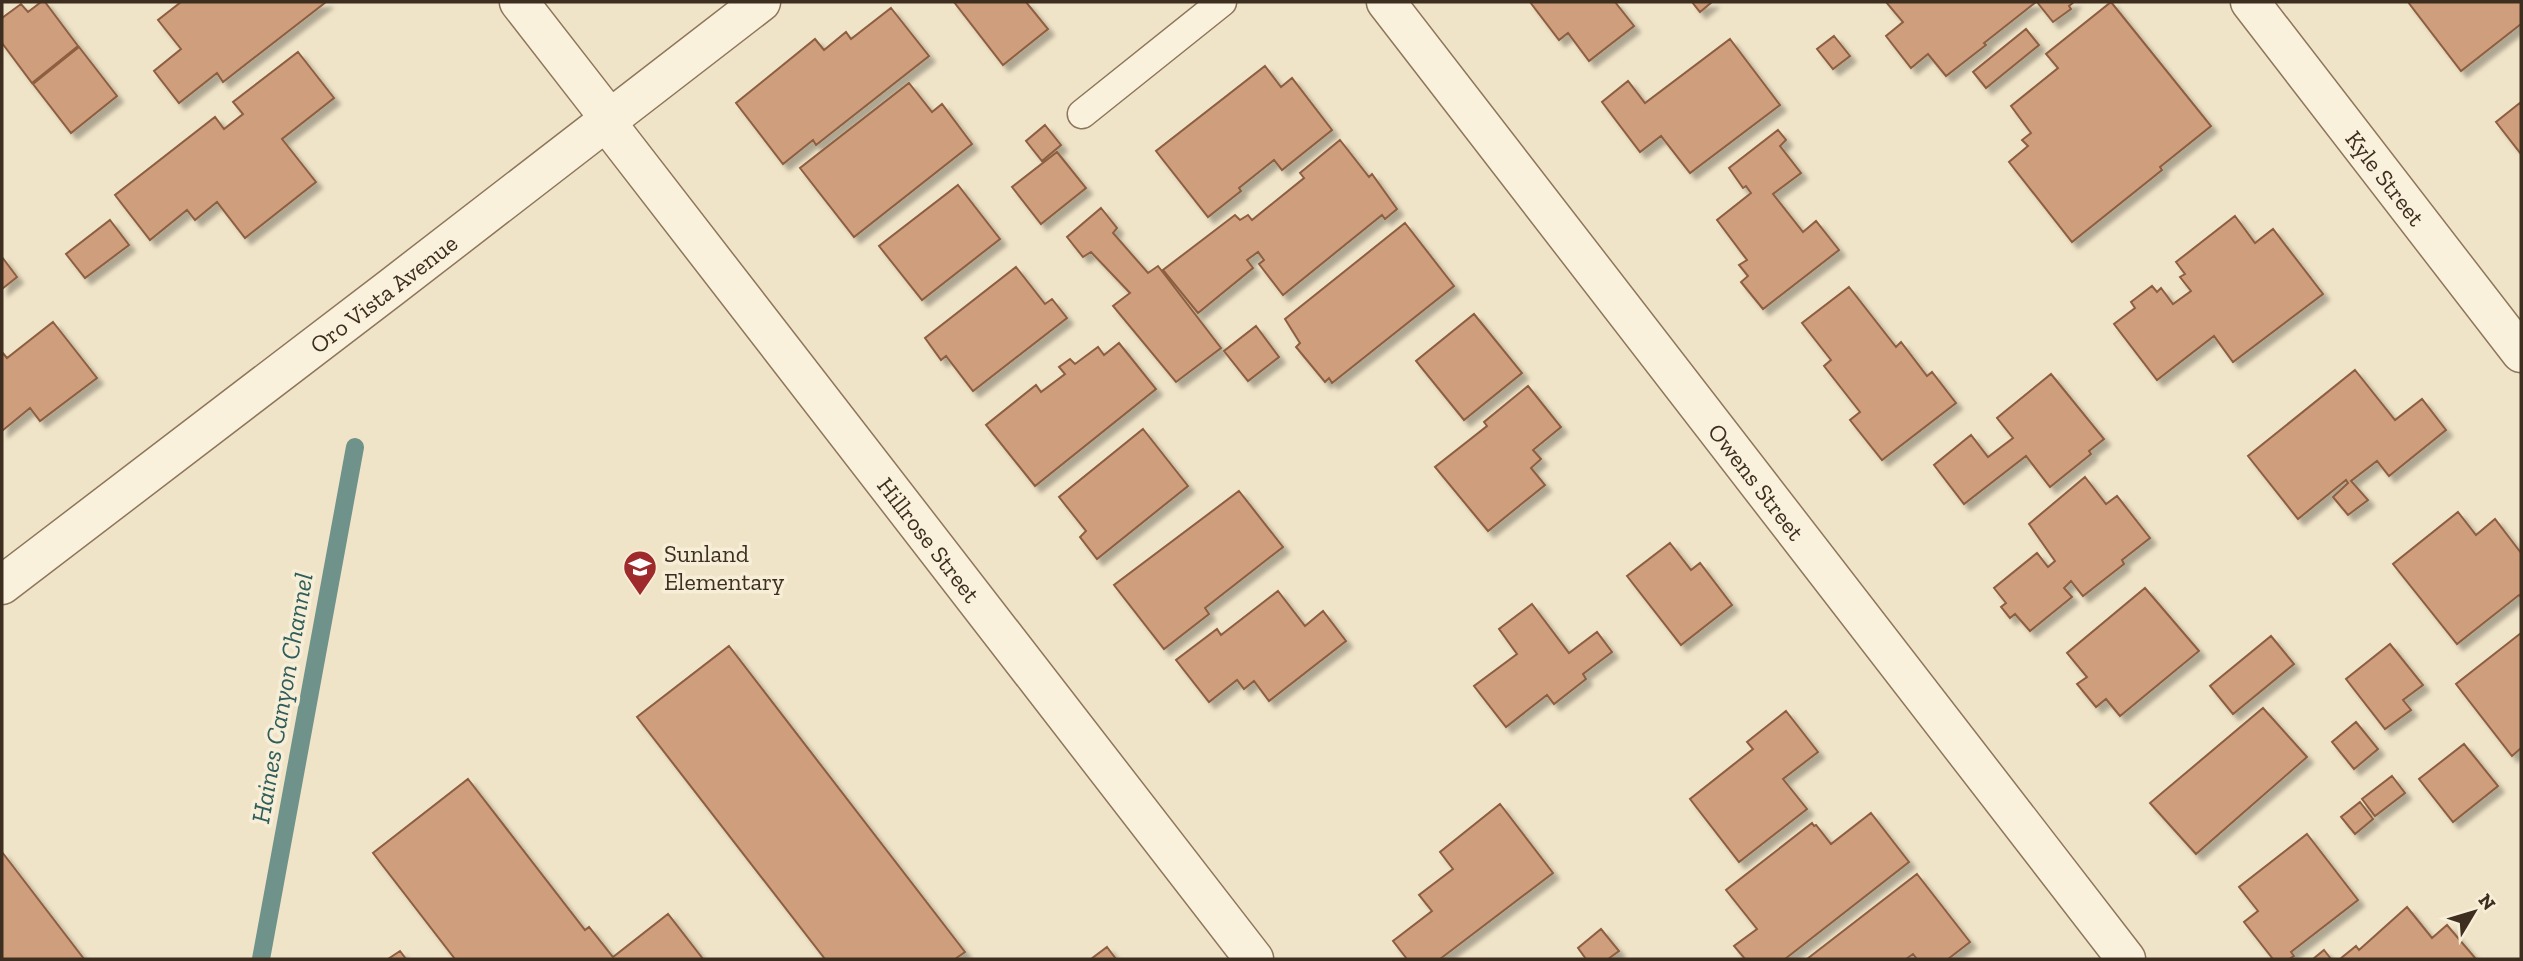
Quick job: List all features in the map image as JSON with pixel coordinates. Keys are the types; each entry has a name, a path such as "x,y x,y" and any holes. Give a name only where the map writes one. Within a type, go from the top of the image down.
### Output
{"street":[{"name":"Hillrose Street","path":"519,2 1254,959"},
{"name":"Oro Vista Avenue","path":"2,585 761,2"},
{"name":"Owens Street","path":"1386,2 2126,959"},
{"name":"Kyle Street","path":"2249,2 2521,353"}],"lane":[{"path":"1082,114 1222,2"}],"building":[{"path":"45,2 78,46 32,83 2,43 2,18 21,4 28,12"},
{"path":"181,2 326,2 223,82 217,73 179,103 154,71 181,49 158,20"},
{"path":"954,2 1026,2 1048,29 1003,65"},
{"path":"1530,2 1615,2 1634,26 1589,61 1568,33 1559,40"},
{"path":"1692,2 1712,2 1700,12"},
{"path":"1886,2 2036,2 1946,76 1928,54 1911,68 1886,36 1903,22"},
{"path":"2037,2 2074,2 2069,6 2071,9 2053,22"},
{"path":"2111,2 2211,126 2160,167 2162,170 2072,242 2009,162 2028,146 2022,140 2031,133 2011,106 2058,68 2046,54"},
{"path":"2408,2 2521,2 2521,24 2461,71"},
{"path":"891,8 929,56 816,145 813,140 783,164 736,103 815,39 824,50 846,32 851,39"},
{"path":"2026,29 2039,45 1986,88 1973,72"},
{"path":"1834,36 1850,56 1833,69 1817,49"},
{"path":"1730,39 1780,105 1690,173 1661,136 1640,152 1602,102 1628,81 1645,103"},
{"path":"79,47 117,96 71,133 33,84"},
{"path":"298,52 334,98 282,139 316,182 245,238 217,202 195,220 187,210 150,240 115,195 215,117 224,129 243,114 233,102"},
{"path":"1265,66 1281,87 1292,78 1332,130 1282,170 1274,160 1208,217 1156,151"},
{"path":"909,83 932,112 942,104 972,144 854,237 800,168"},
{"path":"2521,102 2521,154 2496,122"},
{"path":"1045,125 1061,145 1042,161 1026,141"},
{"path":"1778,130 1786,140 1780,146 1801,173 1773,194 1803,232 1816,221 1839,250 1763,309 1741,282 1748,276 1739,265 1747,260 1717,220 1751,193 1746,186 1743,188 1729,168"},
{"path":"1340,140 1369,177 1372,174 1397,209 1385,219 1382,215 1283,295 1259,264 1264,260 1258,252 1247,260 1253,268 1198,313 1163,270 1235,215 1240,220 1248,215 1252,220 1304,178 1300,173"},
{"path":"1057,152 1086,188 1041,224 1012,187"},
{"path":"958,185 1000,239 922,300 879,246"},
{"path":"1101,208 1117,228 1113,233 1148,273 1158,266 1221,348 1176,382 1113,306 1130,293 1091,252 1083,257 1067,237"},
{"path":"2235,216 2255,243 2273,229 2323,294 2233,362 2214,336 2157,380 2114,324 2135,308 2131,302 2152,286 2157,292 2161,288 2173,304 2191,291 2180,277 2185,274 2176,262"},
{"path":"110,220 129,245 85,278 66,254"},
{"path":"1405,223 1454,286 1332,383 1329,378 1325,382 1296,347 1300,343 1285,319"},
{"path":"2,257 17,277 2,289"},
{"path":"1016,267 1045,304 1052,299 1067,318 973,391 946,356 941,360 925,338"},
{"path":"1849,287 1896,347 1901,342 1927,376 1932,372 1956,403 1882,460 1850,420 1860,412 1824,366 1831,360 1802,323"},
{"path":"1474,314 1522,373 1464,420 1416,361"},
{"path":"53,322 97,378 40,421 30,408 2,431 2,352 7,358"},
{"path":"1256,326 1279,357 1248,381 1224,351"},
{"path":"1119,343 1156,389 1035,486 986,425 1036,385 1041,392 1065,374 1059,367 1070,359 1075,364 1098,347 1104,355"},
{"path":"2355,370 2395,420 2422,399 2446,430 2389,476 2377,461 2351,481 2368,500 2348,515 2333,497 2348,483 2346,480 2298,519 2248,456"},
{"path":"2051,374 2104,439 2089,451 2091,454 2050,487 2026,456 1964,504 1934,465 1971,435 1988,457 2013,438 1997,418"},
{"path":"1528,386 1561,427 1533,450 1541,459 1531,468 1545,485 1488,531 1435,467 1487,426 1484,422"},
{"path":"1143,429 1188,486 1097,559 1080,537 1086,531 1059,497"},
{"path":"2085,477 2106,504 2117,496 2150,538 2122,560 2124,564 2083,596 2071,581 2064,588 2072,597 2030,631 2015,614 2010,618 2001,607 2006,603 1994,588 2037,553 2048,567 2055,561 2029,524"},
{"path":"1239,491 1283,547 1205,608 1209,614 1164,649 1114,585"},
{"path":"2458,512 2476,535 2495,519 2521,553 2521,597 2519,595 2457,644 2393,564"},
{"path":"1670,543 1691,570 1700,563 1732,605 1681,645 1627,576"},
{"path":"2145,588 2199,651 2120,716 2106,699 2096,707 2077,684 2087,677 2067,653"},
{"path":"1278,591 1305,626 1323,611 1346,641 1269,701 1254,681 1244,689 1237,680 1209,702 1176,660 1217,629 1221,635"},
{"path":"1532,604 1569,653 1597,632 1612,652 1583,674 1586,679 1554,704 1547,695 1506,727 1474,686 1517,654 1499,629"},
{"path":"2521,633 2521,748 2512,756 2456,684"},
{"path":"2271,636 2294,664 2233,714 2210,686"},
{"path":"2390,644 2423,685 2403,700 2411,710 2385,729 2346,679"},
{"path":"729,646 965,952 955,959 825,959 637,717"},
{"path":"2263,708 2307,757 2196,854 2150,803"},
{"path":"1786,711 1818,752 1783,779 1807,809 1739,862 1690,799 1753,749 1747,742"},
{"path":"2356,722 2378,749 2354,769 2332,742"},
{"path":"2464,744 2498,786 2453,822 2419,779"},
{"path":"2392,776 2405,793 2375,816 2362,799"},
{"path":"468,779 585,930 589,927 613,957 668,914 703,959 455,959 373,853"},
{"path":"2360,802 2373,819 2355,834 2341,817"},
{"path":"1500,804 1553,873 1440,959 1407,959 1393,941 1432,911 1419,895 1453,869 1440,852"},
{"path":"1871,813 1909,862 1785,959 1745,959 1734,946 1757,929 1726,890 1812,823 1831,844"},
{"path":"2307,834 2358,900 2291,952 2294,956 2289,959 2273,959 2244,922 2258,911 2239,887"},
{"path":"2,852 84,959 2,959"},
{"path":"1917,874 1970,942 1948,959 1917,959 1913,954 1906,959 1807,959"},
{"path":"2407,907 2432,938 2447,925 2476,959 2340,959 2356,946 2359,950"},
{"path":"1601,929 1619,951 1608,959 1586,959 1578,948"},
{"path":"1107,947 1116,959 1091,959"},
{"path":"2324,950 2331,959 2313,959"},
{"path":"400,951 406,959 388,959"}],"waterway":[{"name":"Haines Canyon Channel","path":"261,959 355,447"}],"place":[{"name":"Sunland Elementary","path":"640,597"}]}
